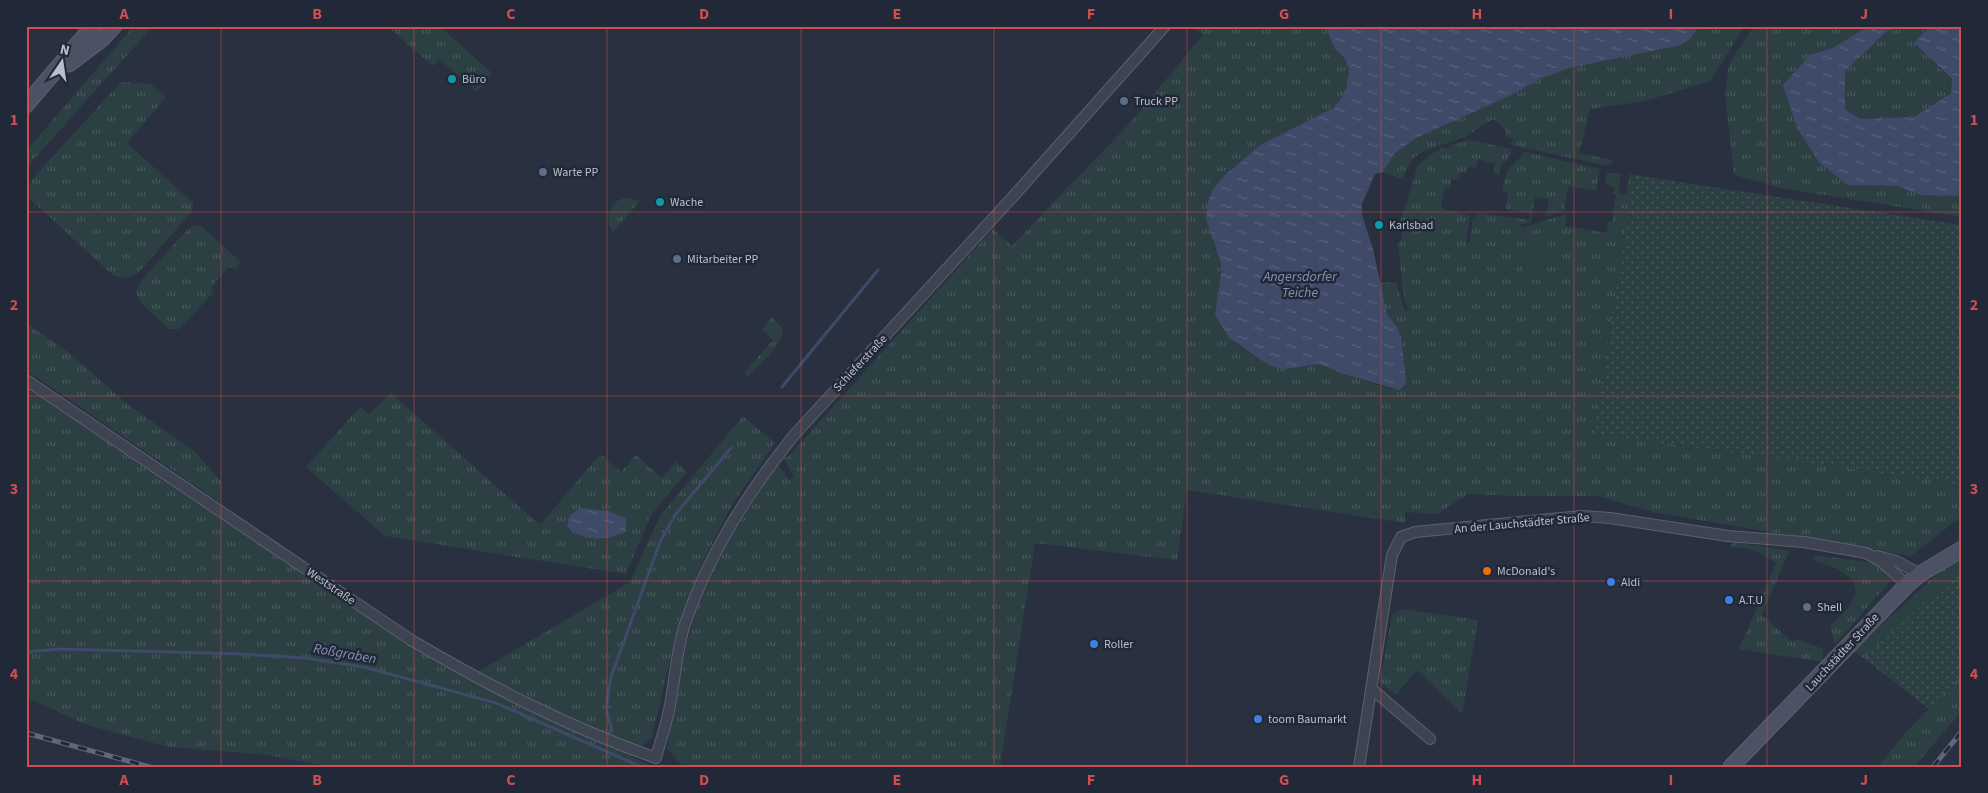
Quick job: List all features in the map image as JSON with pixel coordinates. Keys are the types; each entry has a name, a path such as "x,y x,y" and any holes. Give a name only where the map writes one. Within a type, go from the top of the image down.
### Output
{"main road":[{"path":"26,105 93,26"},
{"path":"46,82 102,38 114,26"},
{"name":"Lauchstädter Straße","path":"1731,767 1907,585 1920,574 1962,549"}],"street":[{"name":"Schieferstraße","path":"656,758 669,712 685,626 702,578 730,524 766,470 795,434 1002,209 1165,26"},
{"name":"Weststraße","path":"26,380 411,640 539,711 605,740 656,758"},
{"name":"An der Lauchstädter Straße","path":"1359,767 1392,554 1401,536 1415,532 1591,517 1610,518 1728,536 1804,542 1866,553 1882,562 1907,585"},
{"path":"1866,553 1896,561 1920,574"},
{"path":"1372,689 1430,739"}],"green space":[{"path":"134,26 153,26 26,168 26,151"},
{"path":"387,26 439,26 492,73 477,92 439,59 433,66"},
{"path":"1193,26 1327,26 1333,45 1337,52 1345,58 1349,71 1346,88 1340,100 1333,108 1260,145 1223,177 1213,243 1222,267 1216,310 1217,319 1229,338 1239,347 1257,357 1304,366 1319,364 1391,389 1398,329 1387,314 1380,283 1396,282 1405,311 1408,310 1404,299 1398,242 1400,242 1402,235 1400,222 1418,165 1443,147 1445,149 1451,147 1451,145 1470,140 1512,149 1507,161 1502,164 1499,175 1494,174 1495,164 1478,159 1476,168 1468,167 1467,173 1460,172 1459,180 1452,179 1450,187 1445,187 1441,208 1470,216 1466,243 1470,242 1473,217 1476,218 1477,213 1529,220 1530,213 1506,209 1508,192 1502,191 1507,171 1525,152 1600,169 1596,191 1568,186 1564,210 1546,217 1549,199 1535,197 1531,222 1520,225 1522,228 1567,215 1565,226 1607,233 1608,222 1612,221 1616,194 1614,193 1615,187 1605,184 1607,173 1621,173 1618,193 1626,195 1630,174 1634,175 1603,375 1596,434 1962,484 1962,516 1911,556 1653,512 1598,496 1468,494 1437,514 1405,512 1405,523 1187,490 1177,560 1035,543 1000,767 684,767 667,749 686,646 697,609 716,566 764,484 778,464 790,481 794,477 783,457 788,457 993,229 1012,246 1129,124 1203,35"},
{"path":"1700,26 1745,26 1710,81 1645,101 1590,109 1579,153 1612,160 1612,164 1607,164 1607,166 1511,145 1513,138 1505,136 1506,131 1494,119 1480,126 1468,136 1426,150 1413,158 1402,179 1383,172 1394,154 1416,138 1510,96 1540,79 1569,68 1610,58 1698,31"},
{"path":"1754,26 1869,26 1832,48 1810,55 1847,185 1897,186 1920,195 1962,196 1962,217 1781,188 1734,175 1725,93 1729,64"},
{"path":"1898,26 1932,26 1921,34 1914,43 1952,80 1951,93 1914,117 1859,119 1845,109 1845,71 1885,33"},
{"path":"121,82 151,84 166,97 127,143 193,203 193,210 138,273 127,278 114,276 29,198 28,189 33,178"},
{"path":"1634,175 1962,225 1962,484 1594,434"},
{"path":"625,198 640,201 613,232 609,222 610,211 615,203"},
{"path":"193,226 201,226 241,262 236,268 228,267 212,286 213,293 179,329 169,329 141,303 136,292 141,281 187,230"},
{"path":"1526,240 1549,244 1543,281 1521,277"},
{"path":"772,317 782,329 782,335 775,348 748,377 744,373 773,340 762,330"},
{"path":"26,323 72,355 126,403 195,452 221,481 221,503 26,370"},
{"path":"26,386 415,649 466,679 630,582 660,516 743,416 775,443 733,503 705,557 679,621 652,737 631,757 654,767 330,767 269,755 169,747 87,725 26,697"},
{"path":"391,393 540,525 600,454 621,472 636,455 662,478 676,462 687,472 651,515 626,574 385,536 306,467 360,407 369,414"},
{"path":"1734,542 1789,551 1762,615 1792,642 1797,639 1823,649 1823,662 1739,649 1776,563 1754,550 1730,546"},
{"path":"1816,555 1874,563 1887,569 1891,578 1888,584 1835,644 1830,626 1849,607 1856,593 1853,580 1836,568 1812,560"},
{"path":"1962,556 1962,573 1943,583 1865,659 1854,651 1937,574"},
{"path":"1962,573 1962,674 1929,709 1865,659 1943,583"},
{"path":"1403,609 1478,620 1462,714 1417,670 1396,695 1380,683 1392,615"},
{"path":"1962,674 1962,711 1914,767 1878,767 1907,731"}],"water":[{"name":"Angersdorfer Teiche","path":"1327,26 1700,26 1690,39 1681,45 1569,68 1540,79 1510,96 1416,138 1394,154 1383,172 1375,174 1362,204 1362,215 1373,249 1387,314 1398,329 1401,337 1406,380 1405,385 1399,390 1344,374 1319,364 1285,369 1270,366 1229,338 1215,315 1222,267 1206,219 1208,201 1213,189 1223,177 1260,145 1333,108 1340,100 1346,88 1349,71 1345,58 1337,51 1333,44"},
{"path":"1869,26 1898,26 1885,33 1845,71 1845,109 1860,119 1914,117 1951,93 1952,79 1914,43 1930,28 1962,26 1962,196 1920,195 1897,186 1847,185 1819,162 1797,128 1783,85 1810,55 1832,48"},
{"path":"580,508 608,511 626,518 626,531 604,538 588,537 573,532 567,527 569,516"}],"waterway":[{"path":"782,387 878,270"},
{"path":"612,731 606,708 611,677 660,542 675,515 731,448"},
{"name":"Roßgraben","path":"26,652 59,649 243,654 306,658 364,667 496,703 642,767"}],"railway":[{"path":"1933,767 1962,731"},
{"path":"26,733 150,767"}],"place":[{"name":"Büro","path":"452,79"},
{"name":"Truck PP","path":"1124,101"},
{"name":"Warte PP","path":"543,172"},
{"name":"Wache","path":"660,202"},
{"name":"Karlsbad","path":"1379,225"},
{"name":"Mitarbeiter PP","path":"677,259"},
{"name":"McDonald's","path":"1487,571"},
{"name":"Aldi","path":"1611,582"},
{"name":"A.T.U","path":"1729,600"},
{"name":"Shell","path":"1807,607"},
{"name":"Roller","path":"1094,644"},
{"name":"toom Baumarkt","path":"1258,719"}]}
